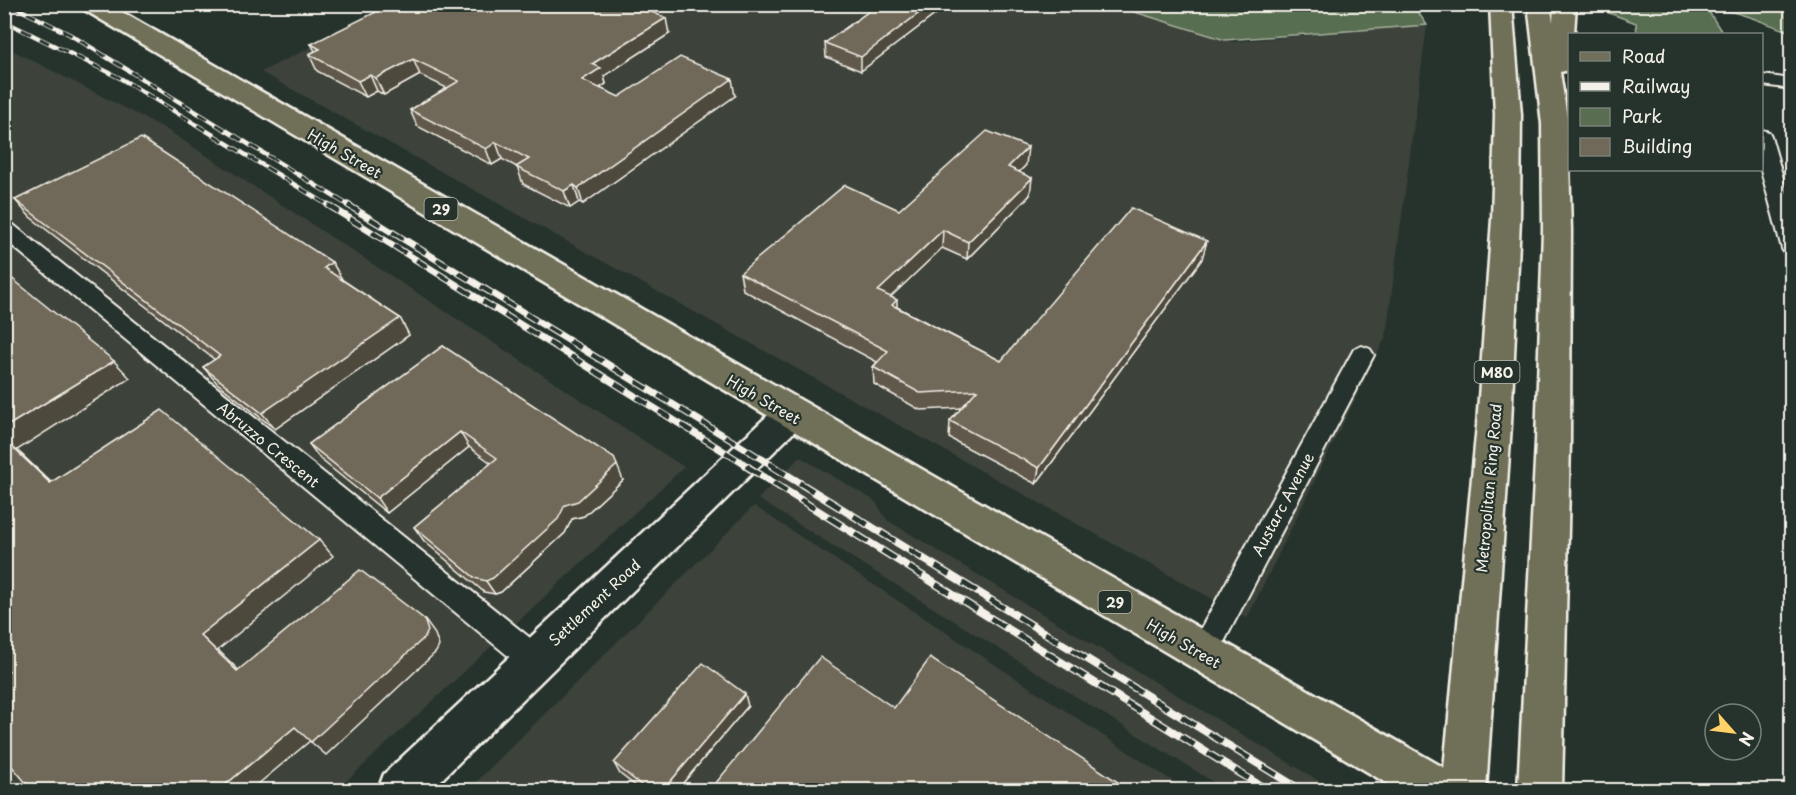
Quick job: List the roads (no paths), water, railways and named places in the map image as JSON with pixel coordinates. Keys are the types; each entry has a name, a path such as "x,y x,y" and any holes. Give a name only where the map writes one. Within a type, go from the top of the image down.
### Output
{"main road":[{"name":"High Street","path":"91,4 1439,790"},
{"name":"Metropolitan Ring Road","path":"1464,790 1494,425 1506,219 1508,115 1501,4"},
{"path":"1539,4 1555,124"},
{"path":"1540,785 1557,294 1555,124 1565,4"},
{"name":"Settlement Road","path":"400,790 791,414"}],"street":[{"path":"1763,80 1791,84"},
{"path":"1763,144 1791,249"},
{"name":"Abruzzo Crescent","path":"4,228 534,659"},
{"name":"Austarc Avenue","path":"1203,653 1362,355"}],"railway":[{"path":"9,4 69,34 351,207"},
{"path":"4,21 120,78 331,207"},
{"path":"328,205 749,467"},
{"path":"348,205 775,467"},
{"path":"746,466 1267,790"},
{"path":"772,466 1301,790"}]}
